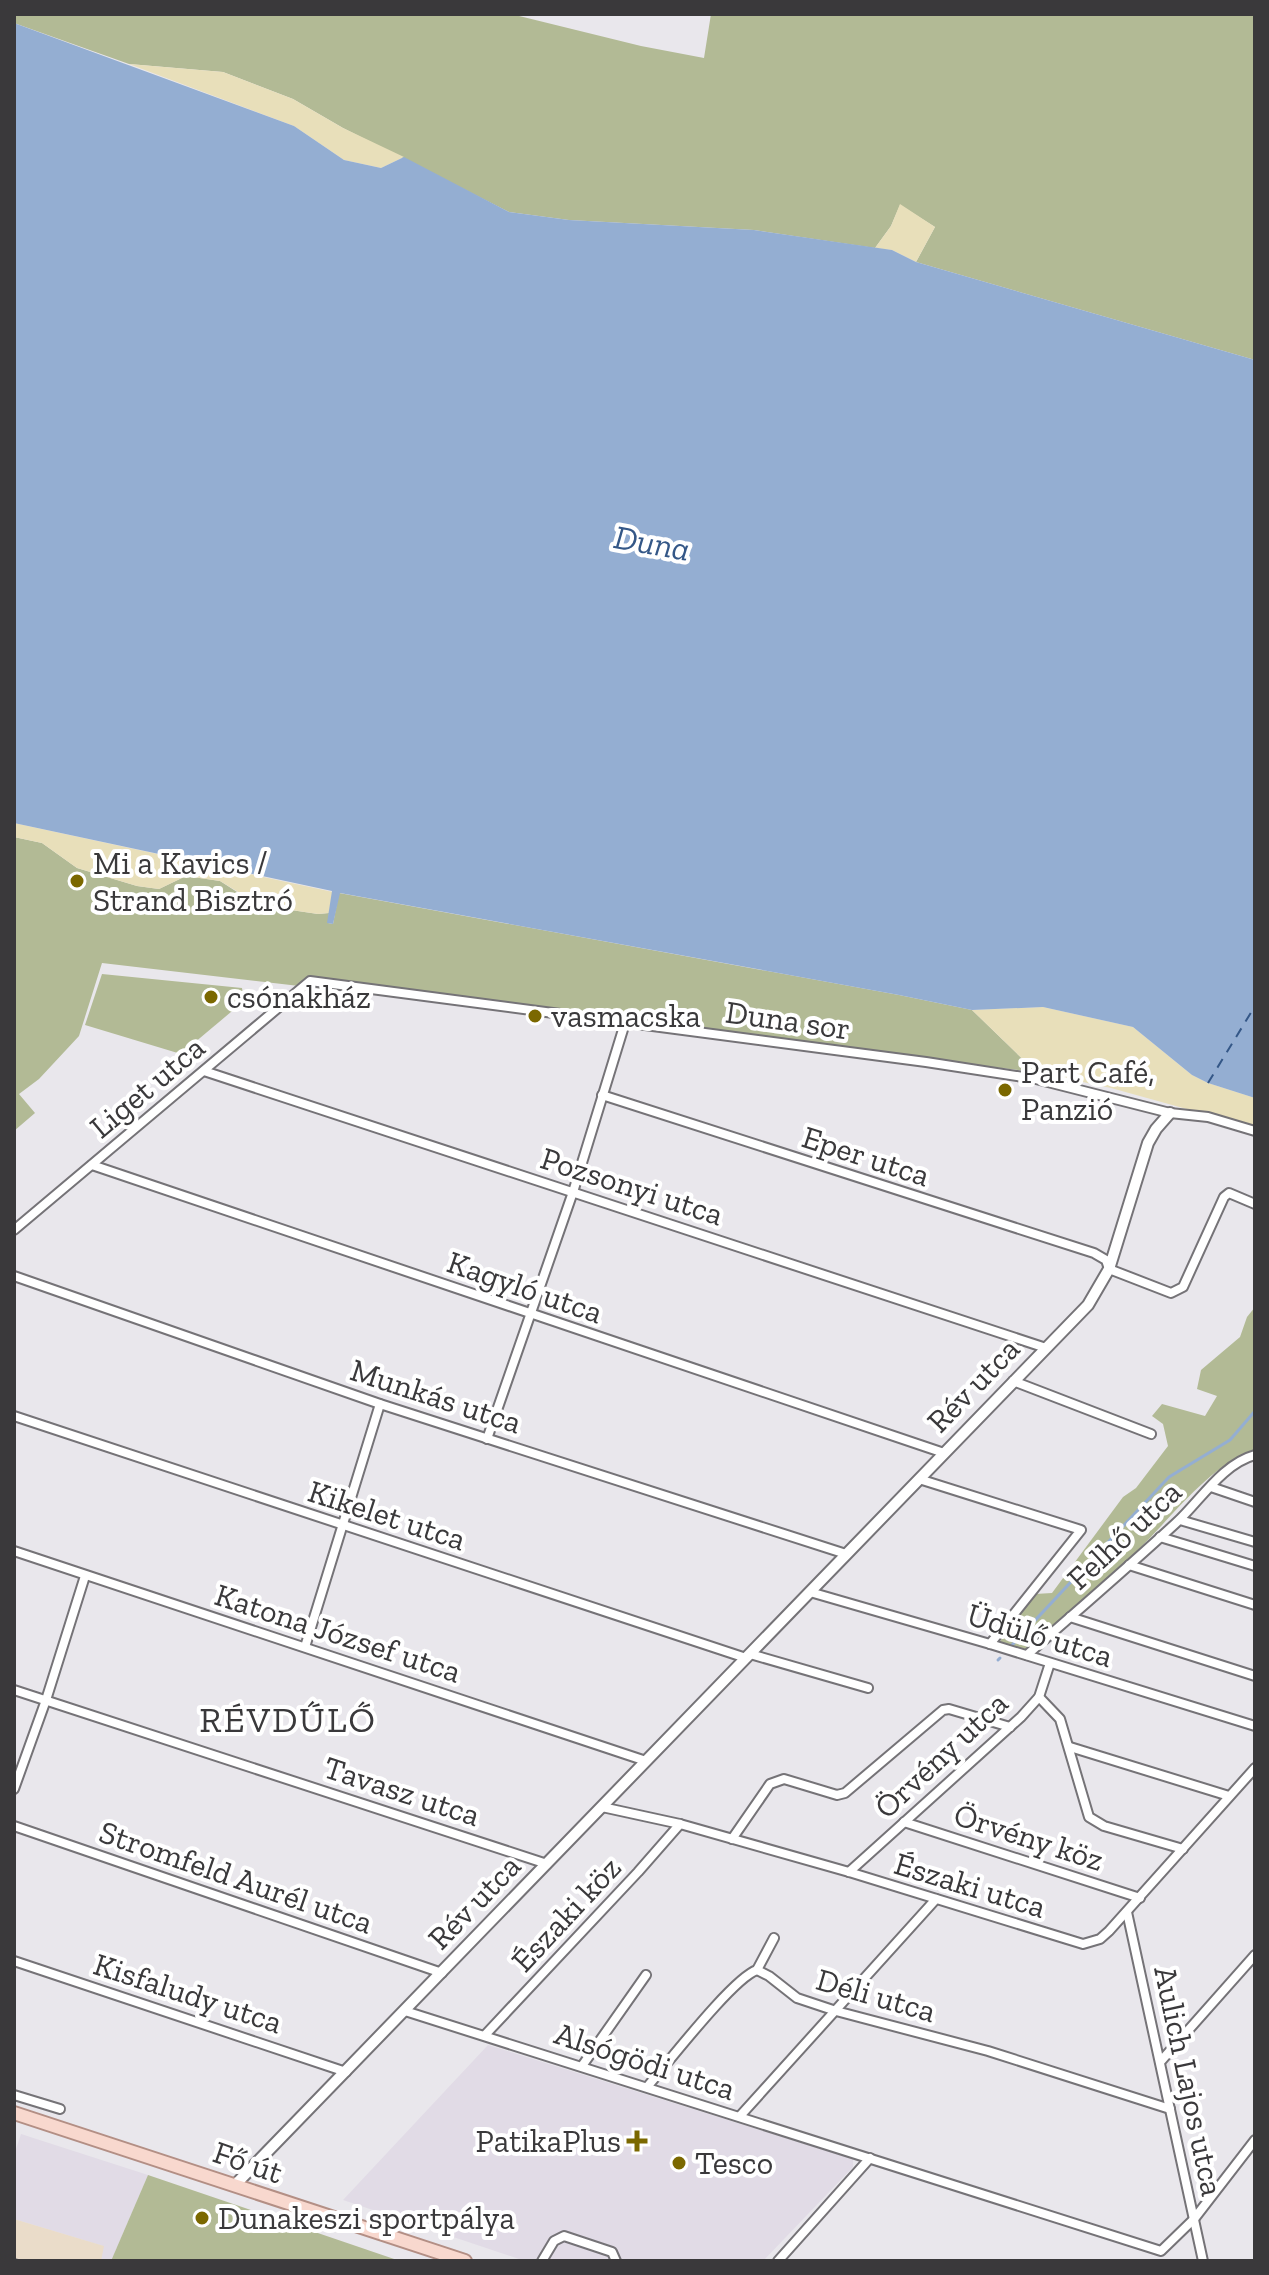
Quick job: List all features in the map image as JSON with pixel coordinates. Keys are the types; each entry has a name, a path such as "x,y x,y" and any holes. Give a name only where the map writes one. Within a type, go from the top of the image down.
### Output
{"main road":[{"name":"Fő út","path":"14,2113 465,2261"}],"street":[{"name":"Duna sor","path":"310,981 1036,1079 1170,1113 1208,1117 1255,1131"},
{"name":"Liget utca","path":"14,1230 310,981"},
{"path":"487,1439 573,1192 625,1023"},
{"name":"Pozsonyi utca","path":"204,1071 1046,1348"},
{"name":"Eper utca","path":"602,1095 1085,1249 1106,1260 1109,1269 1171,1293 1183,1287 1224,1197 1229,1193 1255,1204"},
{"name":"Rév utca","path":"235,2185 1088,1305 1109,1269 1148,1143 1170,1113"},
{"name":"Kagyló utca","path":"92,1165 944,1453"},
{"name":"Munkás utca","path":"14,1276 380,1404 846,1554"},
{"path":"1013,1381 1151,1434"},
{"path":"305,1647 380,1404"},
{"name":"Kikelet utca","path":"14,1416 341,1526 748,1656"},
{"name":"Felhő utca","path":"1027,1655 1180,1520 1243,1458 1255,1455"},
{"path":"919,1479 1081,1530 990,1644"},
{"path":"1211,1487 1255,1502"},
{"path":"1180,1520 1255,1542"},
{"path":"1160,1537 1255,1566"},
{"name":"Katona József utca","path":"14,1551 646,1761"},
{"path":"1129,1565 1255,1605"},
{"path":"14,1789 85,1576"},
{"name":"Üdülő utca","path":"810,1592 1255,1726"},
{"path":"1070,1617 1255,1676"},
{"path":"748,1656 868,1688"},
{"name":"Örvény utca","path":"849,1872 1010,1727 1039,1697 1050,1663"},
{"name":"Tavasz utca","path":"14,1690 547,1864"},
{"path":"1039,1697 1060,1719 1089,1817 1104,1826 1183,1849"},
{"path":"732,1839 770,1784 784,1779 837,1795 845,1793 943,1710 949,1709 1010,1727"},
{"path":"1070,1747 1229,1796"},
{"name":"Északi utca","path":"602,1807 680,1824 849,1872 1083,1944 1100,1939 1127,1912 1255,1768"},
{"name":"Örvény köz","path":"904,1822 1140,1898"},
{"name":"Északi köz","path":"485,2035 680,1824"},
{"name":"Stromfeld Aurél utca","path":"14,1826 442,1973"},
{"path":"740,2116 936,1899"},
{"name":"Aulich Lajos utca","path":"1127,1912 1203,2261"},
{"path":"647,2087 731,1989 747,1974 757,1970 774,1938"},
{"path":"1161,2061 1255,1955"},
{"name":"Kisfaludy utca","path":"14,1961 346,2072"},
{"name":"Déli utca","path":"757,1970 797,1998 988,2051 1170,2109"},
{"path":"582,2066 646,1975"},
{"name":"Alsógödi utca","path":"405,2011 1161,2251 1194,2219"},
{"path":"14,2095 60,2109"},
{"path":"1194,2219 1255,2140"},
{"path":"778,2261 870,2158"},
{"path":"542,2261 554,2241 564,2236 612,2252 616,2261"}],"shaded area":[{"path":"488,2045 853,2159 853,2167 763,2261 525,2261 343,2200"},
{"path":"21,2134 148,2175 111,2261 100,2261 103,2246 14,2219 14,2155"},
{"path":"14,2219 104,2246 101,2261 14,2261"}],"green space":[{"path":"14,14 511,14 704,58 711,14 1255,14 1255,360 916,262 935,227 900,205 891,226 875,248 754,230 569,220 509,212 343,128 293,99 223,72 129,64 14,23"},
{"path":"14,837 42,843 77,868 137,886 159,889 186,876 220,881 248,899 291,910 329,913 328,923 333,924 339,893 972,1010 1036,1072 102,963 79,1036 39,1079 19,1094 35,1113 14,1131"},
{"path":"102,974 242,988 244,1001 181,1054 85,1025"},
{"path":"1255,1307 1255,1449 1207,1479 1138,1550 1021,1653 998,1644 1035,1594 1052,1593 1123,1497 1136,1488 1168,1446 1163,1424 1152,1416 1162,1404 1205,1416 1217,1396 1197,1389 1201,1370 1240,1337 1247,1317"},
{"name":"Dunakeszi sportpálya","path":"148,2175 400,2261 111,2261"}],"sand":[{"path":"129,64 223,72 293,99 343,128 404,157 381,168 344,160 294,126"},
{"path":"900,204 935,227 916,262 892,250 875,248 891,226"},
{"path":"14,823 333,892 329,913 291,910 248,898 220,881 186,876 159,889 137,886 77,868 42,843 14,837"},
{"path":"1043,1007 1133,1027 1192,1075 1255,1098 1255,1128 1111,1088 1036,1072 972,1010"}],"water":[{"name":"Duna","path":"14,23 294,126 344,160 381,168 404,157 509,212 569,220 754,230 892,250 916,262 1255,360 1255,1098 1192,1075 1133,1027 1043,1007 972,1010 340,893 333,924 327,923 332,891 14,823"}],"waterway":[{"path":"1012,1645 1169,1477 1230,1440 1255,1411"}],"ferry route":[{"path":"1208,1083 1255,1006"}],"railway":[{"path":"14,2259 19,2261"}],"place":[{"name":"Mi a Kavics / Strand Bisztró","path":"77,881"},
{"name":"csónakház","path":"211,997"},
{"name":"vasmacska","path":"535,1016"},
{"name":"Part Café, Panzió","path":"1005,1090"},
{"name":"PatikaPlus","path":"637,2141"},
{"name":"Tesco","path":"679,2163"},
{"name":"Dunakeszi sportpálya","path":"202,2218"}],"district":[{"name":"RÉVDŰLŐ","path":"288,1719"}]}
